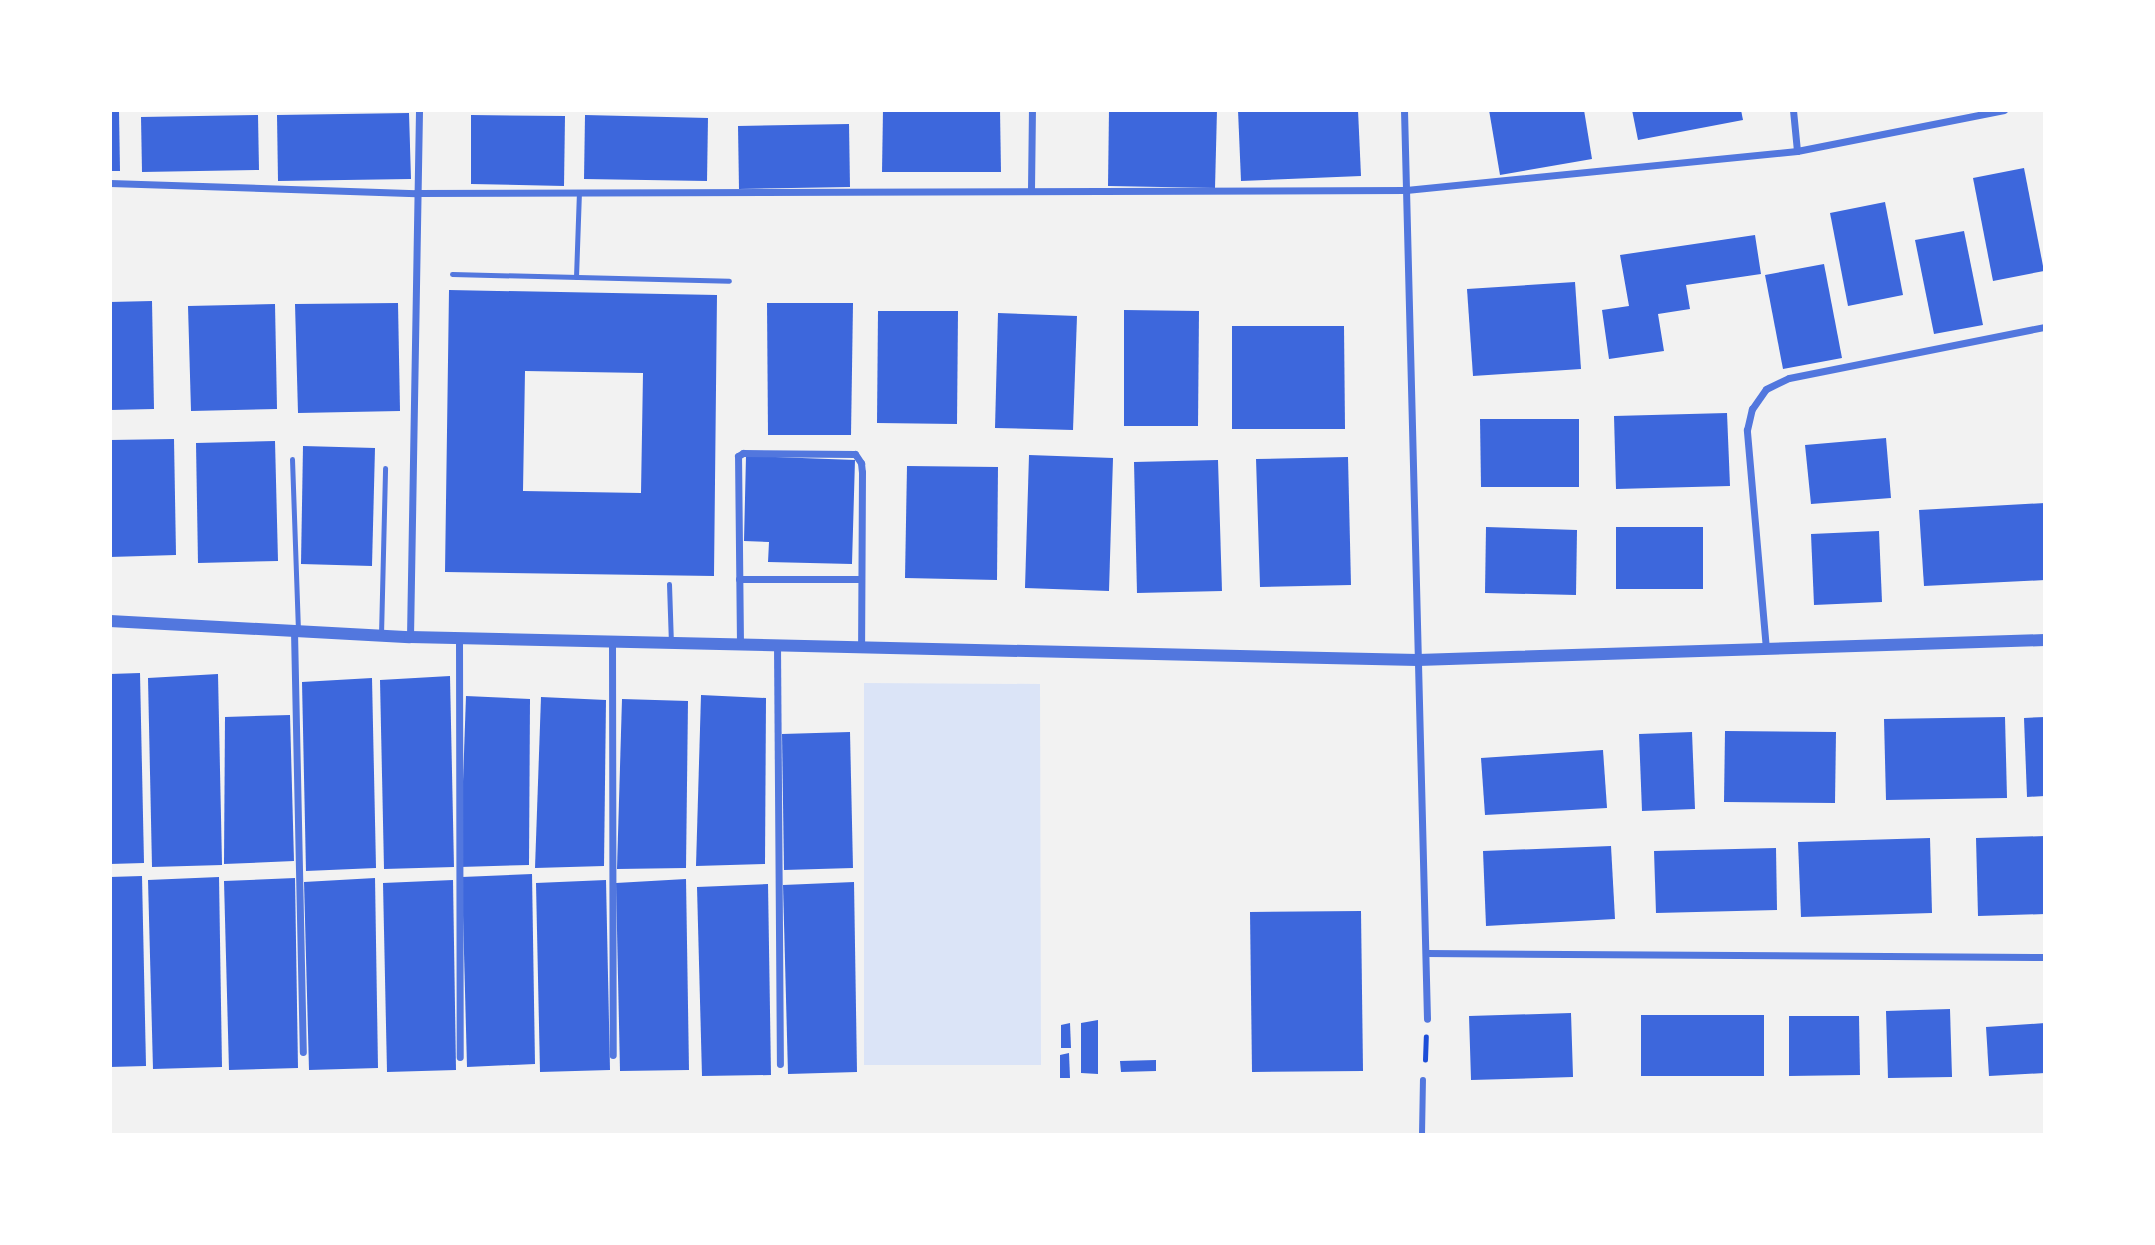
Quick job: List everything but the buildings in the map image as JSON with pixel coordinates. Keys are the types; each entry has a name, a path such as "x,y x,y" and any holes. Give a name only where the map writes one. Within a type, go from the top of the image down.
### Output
{"street":[{"path":"410,637 419,110"},
{"path":"1031,189 1032,110"},
{"path":"1405,110 1427,1019"},
{"path":"1793,110 1797,151"},
{"path":"110,183 416,193 1031,189 1406,190 1797,151 2004,110"},
{"path":"1766,649 1747,430 1752,409 1766,389 1789,378 2045,327"},
{"path":"740,644 738,457 743,453 855,454 862,472 861,647"},
{"path":"739,579 861,579"},
{"path":"110,621 410,637 1418,660 2045,640"},
{"path":"296,632 303,1052"},
{"path":"459,638 460,1057"},
{"path":"612,641 613,1055"},
{"path":"777,645 780,1064"},
{"path":"1426,953 2045,957"},
{"path":"1422,1135 1423,1080"}],"lane":[{"path":"576,277 579,192"},
{"path":"452,274 729,281"},
{"path":"292,459 296,632"},
{"path":"381,635 385,468"},
{"path":"669,584 671,643"}],"path":[{"path":"1423,1080 1427,1019"}],"shaded area":[{"path":"864,683 1040,684 1041,1065 864,1065"}]}
